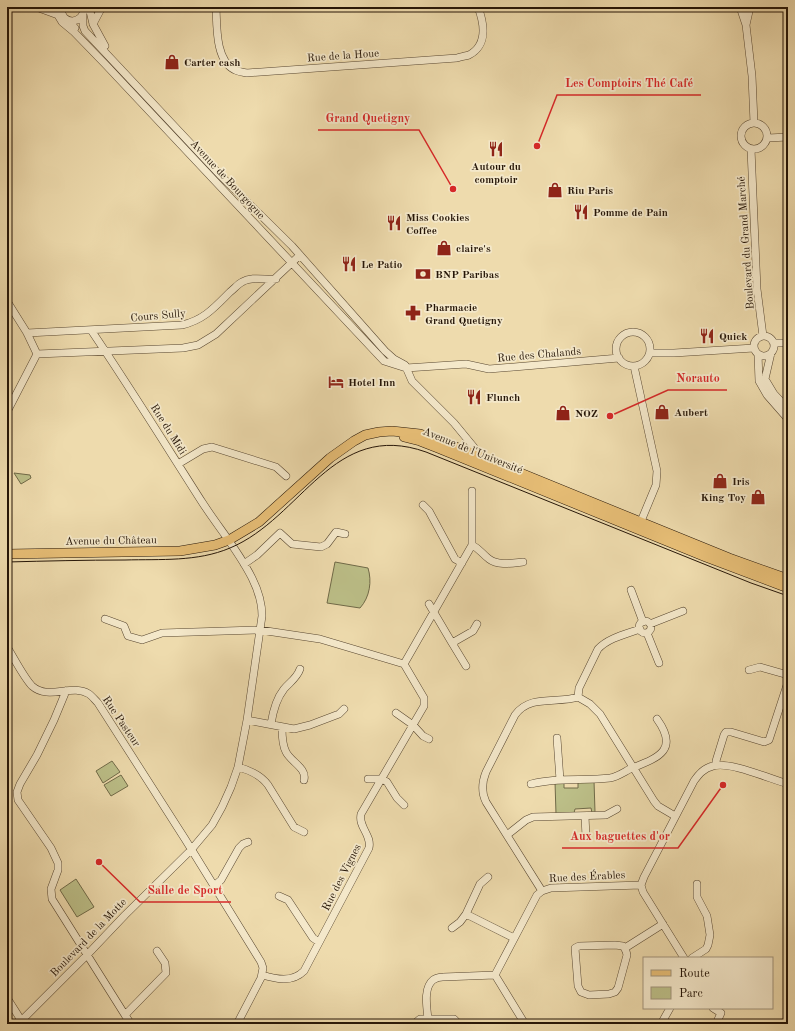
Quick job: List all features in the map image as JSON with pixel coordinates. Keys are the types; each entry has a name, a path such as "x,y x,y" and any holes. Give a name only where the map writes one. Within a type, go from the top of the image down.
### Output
{"main road":[{"name":"Avenue de l'Université","path":"354,441 365,435 379,432 392,431 420,434 483,458 745,573 788,588"},
{"name":"Avenue de l'Université","path":"354,441 383,436 401,436 420,441 639,526 788,579"},
{"name":"Avenue du Château","path":"7,554 180,551 215,545 229,540 259,522 330,458 354,441"}],"street":[{"path":"36,7 56,9 70,21 77,20 83,15 84,7"},
{"name":"Avenue de Bourgogne","path":"89,7 93,24 102,43 230,179 336,288 353,310 387,347 389,358"},
{"path":"93,24 102,7"},
{"name":"Rue de la Houe","path":"216,7 222,57 234,70 247,73 456,58 469,55 481,43 484,30 478,7"},
{"path":"740,7 746,25 752,76 754,123"},
{"path":"746,25 750,7"},
{"name":"Avenue de Bourgogne","path":"56,9 62,22 74,32 105,64 293,262 398,366 414,368"},
{"name":"Avenue de Bourgogne","path":"83,15 83,26 85,31 221,176 300,255 389,358"},
{"name":"Avenue de Bourgogne","path":"65,18 131,86 293,262"},
{"path":"758,123 766,129 768,138 764,146 751,149 744,144 741,136 746,125 758,123"},
{"path":"768,138 788,137"},
{"name":"Boulevard du Grand Marché","path":"751,149 757,289 763,336"},
{"path":"37,354 183,348 198,345 216,334 300,255"},
{"name":"Cours Sully","path":"27,333 182,326 194,322 210,311 242,281 252,278 267,280 276,279"},
{"path":"7,301 27,333 37,354"},
{"name":"Rue du Midi","path":"91,330 218,526 229,540"},
{"path":"636,332 646,338 650,348 650,353 644,362 639,365 629,366 619,357 617,344 620,339 628,333 636,332"},
{"path":"788,409 774,394 765,379 774,343 769,337 763,336 756,340 759,381 767,395 788,419"},
{"path":"774,343 788,343"},
{"path":"650,353 756,351 765,356 771,353"},
{"path":"7,412 37,354"},
{"path":"538,365 539,363 601,357 619,357"},
{"path":"538,365 548,368 619,357"},
{"name":"Rue des Chalands","path":"414,368 466,364 489,369 497,369 538,365"},
{"path":"405,366 412,381 454,423 483,458"},
{"path":"634,366 657,472 656,485 639,526"},
{"path":"178,464 203,449 212,447 276,466 286,476"},
{"path":"105,618 124,626 128,636 142,640 162,633 260,630 320,639 404,664 472,545 472,491"},
{"path":"423,504 429,511 455,559 462,563"},
{"path":"244,564 257,555 280,533 292,544 321,547 327,544 336,532 345,534"},
{"name":"Boulevard de la Motte","path":"20,1022 191,850 212,825 231,787 238,766 247,720 262,608 261,600 252,578 229,540"},
{"path":"472,545 479,549 493,562 523,562"},
{"path":"631,590 650,630 647,633 659,663"},
{"path":"429,604 466,666"},
{"path":"578,697 579,688 602,645 608,641 640,629 640,625 684,611"},
{"path":"452,643 473,631 477,624"},
{"path":"640,629 643,633 647,633"},
{"name":"Rue Pasteur","path":"7,647 34,687 46,692 78,691 88,694 98,703 261,962 263,968 262,975"},
{"name":"Rue des Vignes","path":"262,975 284,979 299,975 306,967 369,848 369,838 361,824 361,816 424,706 424,700 404,664"},
{"path":"749,670 760,667 788,675"},
{"path":"271,724 277,700 287,686 298,675 300,669"},
{"path":"716,765 726,732 731,732 764,742 769,740 788,682"},
{"path":"66,691 37,755 20,784 17,796 18,800 55,855 58,863 58,870 50,889 52,899 131,1024"},
{"path":"542,891 484,797 483,782 486,772 515,715 521,709 533,702 568,700 578,697 590,704 600,714 656,804 675,816"},
{"path":"247,720 294,729 301,728 339,714 344,709"},
{"path":"396,713 413,725 423,736 429,739"},
{"path":"531,784 544,780 611,778 642,765 666,750 667,744 664,729 657,719"},
{"path":"282,727 285,750 288,757 304,773 304,780"},
{"path":"557,738 560,780"},
{"path":"683,957 643,892 641,884 675,816 698,776 706,768 716,765 730,766 788,784"},
{"path":"238,766 255,773 266,782 294,827 304,832"},
{"path":"368,779 382,779 389,784 397,798 404,805"},
{"path":"507,835 526,820 533,817 606,815 617,809"},
{"path":"585,816 586,837"},
{"path":"214,886 221,880 239,848 248,842"},
{"path":"452,928 460,922 466,914 480,884 488,877"},
{"name":"Rue des Érables","path":"495,975 534,900 542,891 551,888 641,884"},
{"path":"694,957 706,949 710,935 707,916 697,897 697,884"},
{"path":"279,896 288,900 313,938 319,942"},
{"path":"466,914 514,938"},
{"path":"625,948 663,924"},
{"path":"615,945 623,946 625,948 626,959 617,990 609,994 589,994 581,992 578,986 577,960 575,951 576,947 615,945"},
{"path":"125,1015 166,973 165,963 157,951"},
{"path":"237,1024 262,975"},
{"path":"428,1019 427,995 429,985 433,980 443,977 495,975 525,1024"},
{"path":"7,998 20,1022"},
{"path":"661,1024 669,1009"},
{"path":"716,1024 722,1010"},
{"path":"414,1024 420,1019 454,1019 459,1024"}],"green space":[{"path":"14,473 30,475 31,478 21,484"},
{"path":"335,562 368,568 370,583 368,594 360,608 327,603"},
{"path":"112,761 120,772 103,783 96,771"},
{"path":"121,775 128,786 111,796 104,785"},
{"path":"594,781 595,812 592,813 591,808 575,809 574,813 556,814 555,782 564,782 564,788 578,788 578,782"},
{"path":"76,879 94,907 77,917 60,890"}],"tram line":[{"path":"7,562 179,559 205,556 230,548 255,534 278,516 320,476 342,460 366,449 394,445 426,452 751,583 788,596"}],"place":[{"name":"Carter cash","path":"172,62"},
{"name":"Les Comptoirs Thé Café","path":"537,146"},
{"name":"Autour du comptoir","path":"496,149"},
{"name":"Grand Quetigny","path":"453,189"},
{"name":"Riu Paris","path":"555,190"},
{"name":"Pomme de Pain","path":"581,212"},
{"name":"Miss Cookies Coffee","path":"394,223"},
{"name":"claire's","path":"444,248"},
{"name":"Le Patio","path":"349,264"},
{"name":"BNP Paribas","path":"423,274"},
{"name":"Pharmacie Grand Quetigny","path":"413,313"},
{"name":"Quick","path":"707,336"},
{"name":"Hotel Inn","path":"336,382"},
{"name":"Flunch","path":"474,397"},
{"name":"Aubert","path":"662,412"},
{"name":"NOZ","path":"563,413"},
{"name":"Norauto","path":"610,416"},
{"name":"Iris","path":"720,481"},
{"name":"King Toy","path":"758,497"},
{"name":"Aux baguettes d'or","path":"723,785"},
{"name":"Salle de Sport","path":"99,862"}]}
